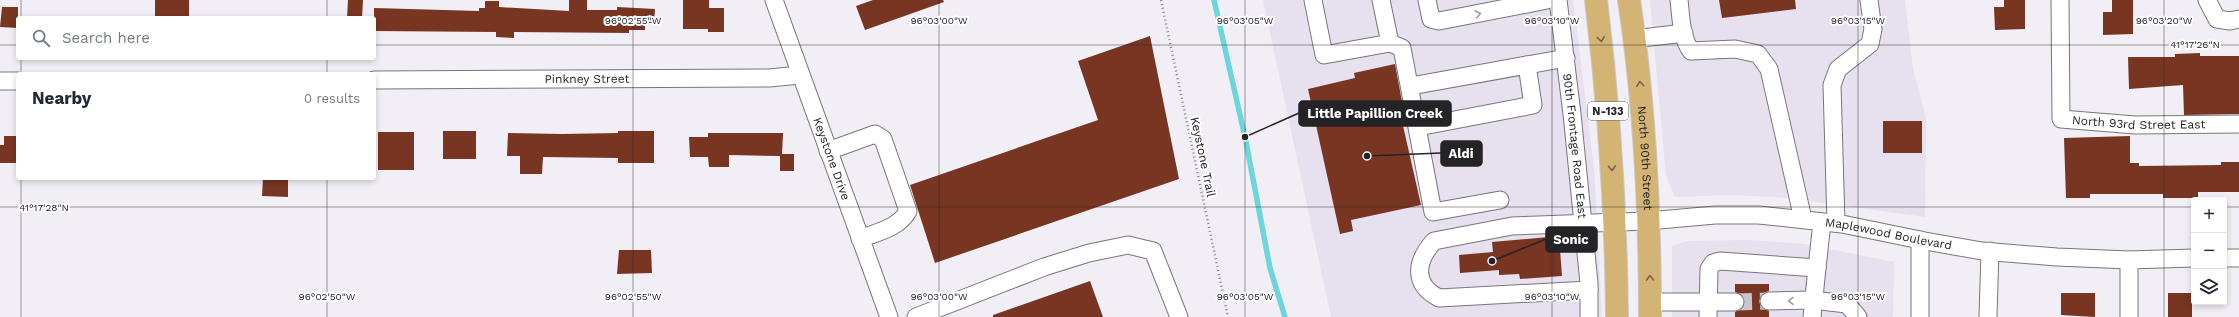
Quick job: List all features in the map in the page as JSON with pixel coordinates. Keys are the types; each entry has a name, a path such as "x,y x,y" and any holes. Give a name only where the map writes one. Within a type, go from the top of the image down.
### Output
{"main road":[{"name":"N-133","path":"1596,0 1605,69 1615,222 1618,317"},
{"name":"North 90th Street","path":"1629,0 1642,109 1648,221 1650,310"}],"street":[{"name":"Keystone Drive","path":"774,0 889,317"},
{"path":"1313,0 1324,55 1390,43 1402,48 1411,86 1433,212 1500,200"},
{"path":"1381,0 1390,43"},
{"path":"1427,0 1431,19 1439,21 1547,0"},
{"name":"90th Frontage Road East","path":"1558,0 1566,58 1583,223 1589,290 1589,317"},
{"path":"1679,0 1686,44 1691,51 1735,49 1758,54 1769,69 1803,219"},
{"path":"1812,309 1817,268 1829,222 1832,85 1838,69 1870,44 1873,29 1869,0"},
{"name":"North 93rd Street East","path":"2060,0 2061,119 2135,125 2239,124"},
{"path":"2207,0 2217,19 2230,21 2239,19"},
{"path":"1634,39 1684,33"},
{"path":"1411,86 1566,58"},
{"path":"1418,127 1533,105 1527,66"},
{"name":"Pinkney Street","path":"376,80 761,78 800,74"},
{"path":"0,81 16,81"},
{"path":"828,151 875,134 883,139 908,211 904,219 896,224 860,238"},
{"name":"Maplewood Boulevard","path":"1589,290 1439,298 1428,292 1422,282 1419,270 1420,260 1434,241 1512,226 1648,221 1715,215 1759,215 1829,222 1920,240 1990,251 2057,257 2129,260 2191,258"},
{"path":"1920,240 1920,317"},
{"path":"916,317 1044,267 1089,253 1128,245 1153,251 1179,317"},
{"path":"1988,317 1990,251"},
{"path":"2227,258 2239,258"},
{"path":"2129,260 2129,317"},
{"path":"1708,310 1709,269 1713,263 1720,261 1817,268"},
{"path":"1769,301 1812,309 1847,304 1858,317"},
{"path":"1650,310 1708,310 1735,302"}],"path":[{"name":"Keystone Trail","path":"1161,0 1228,317"}],"shaded area":[{"path":"1263,0 1573,0 1594,168 1602,317 1331,317"},
{"path":"1650,0 1905,0 1913,69 1926,118 1925,217 1788,198 1733,195 1675,197 1666,176"},
{"path":"1749,240 1804,244 1894,262 1893,317 1672,317 1672,246 1688,241"}],"building":[{"path":"155,0 189,0 189,16 155,16"},
{"path":"348,0 363,0 362,16 347,16"},
{"path":"569,0 587,0 587,10 617,10 617,7 655,9 654,23 645,23 645,30 629,30 629,33 514,32 514,38 496,37 496,32 376,31 376,16 374,16 374,8 479,11 479,8 485,8 485,1 499,1 499,7 569,11"},
{"path":"683,0 709,0 709,8 724,8 724,32 708,32 708,29 683,29"},
{"path":"873,0 943,0 944,2 865,30 856,6"},
{"path":"1719,0 1795,0 1796,9 1722,18"},
{"path":"2004,0 2025,0 2025,29 1995,30 1994,7 2004,7"},
{"path":"2112,0 2133,0 2133,34 2103,35 2103,12 2112,12"},
{"path":"2,7 18,7 16,28 0,27"},
{"path":"1150,36 1179,179 935,263 910,185 1098,120 1078,61"},
{"path":"2200,53 2200,56 2239,56 2239,114 2184,115 2183,85 2129,89 2128,57 2175,57 2175,54"},
{"path":"1395,64 1403,107 1399,108 1421,205 1351,220 1353,231 1340,234 1308,89 1355,78 1354,73"},
{"path":"1883,121 1922,121 1922,153 1883,153"},
{"path":"443,131 476,131 476,159 443,159"},
{"path":"618,131 654,131 654,163 618,163 618,158 543,157 542,174 520,174 520,156 507,156 508,133 618,133"},
{"path":"378,132 414,132 414,170 378,170"},
{"path":"708,133 783,133 782,154 794,154 794,171 780,171 780,156 729,155 729,167 709,167 708,157 690,157 689,137 708,137"},
{"path":"4,136 16,136 16,163 0,163 0,145 4,145"},
{"path":"2130,136 2130,163 2139,163 2139,166 2221,165 2221,162 2239,162 2239,192 2198,192 2198,197 2191,198 2163,198 2163,194 2090,194 2090,198 2066,198 2064,138"},
{"path":"263,180 288,180 288,197 262,196"},
{"path":"1559,236 1562,276 1520,279 1519,274 1499,275 1499,270 1460,273 1459,255 1493,252 1492,242"},
{"path":"619,250 651,250 652,273 617,274"},
{"path":"1090,281 1103,317 993,317 993,315"},
{"path":"1735,284 1769,284 1769,291 1763,293 1759,301 1761,307 1769,311 1769,317 1735,317 1735,312 1743,307 1745,302 1740,294 1735,292"},
{"path":"2061,293 2095,293 2095,317 2061,315"},
{"path":"2168,293 2191,293 2192,317 2168,317"}],"waterway":[{"path":"1214,0 1245,137 1270,268 1285,317"}],"tunnel":[{"path":"1735,302 1769,301"}],"place":[{"name":"Little Papillion Creek","path":"1245,137"},
{"name":"Aldi","path":"1367,156"},
{"name":"Sonic","path":"1492,261"}]}
